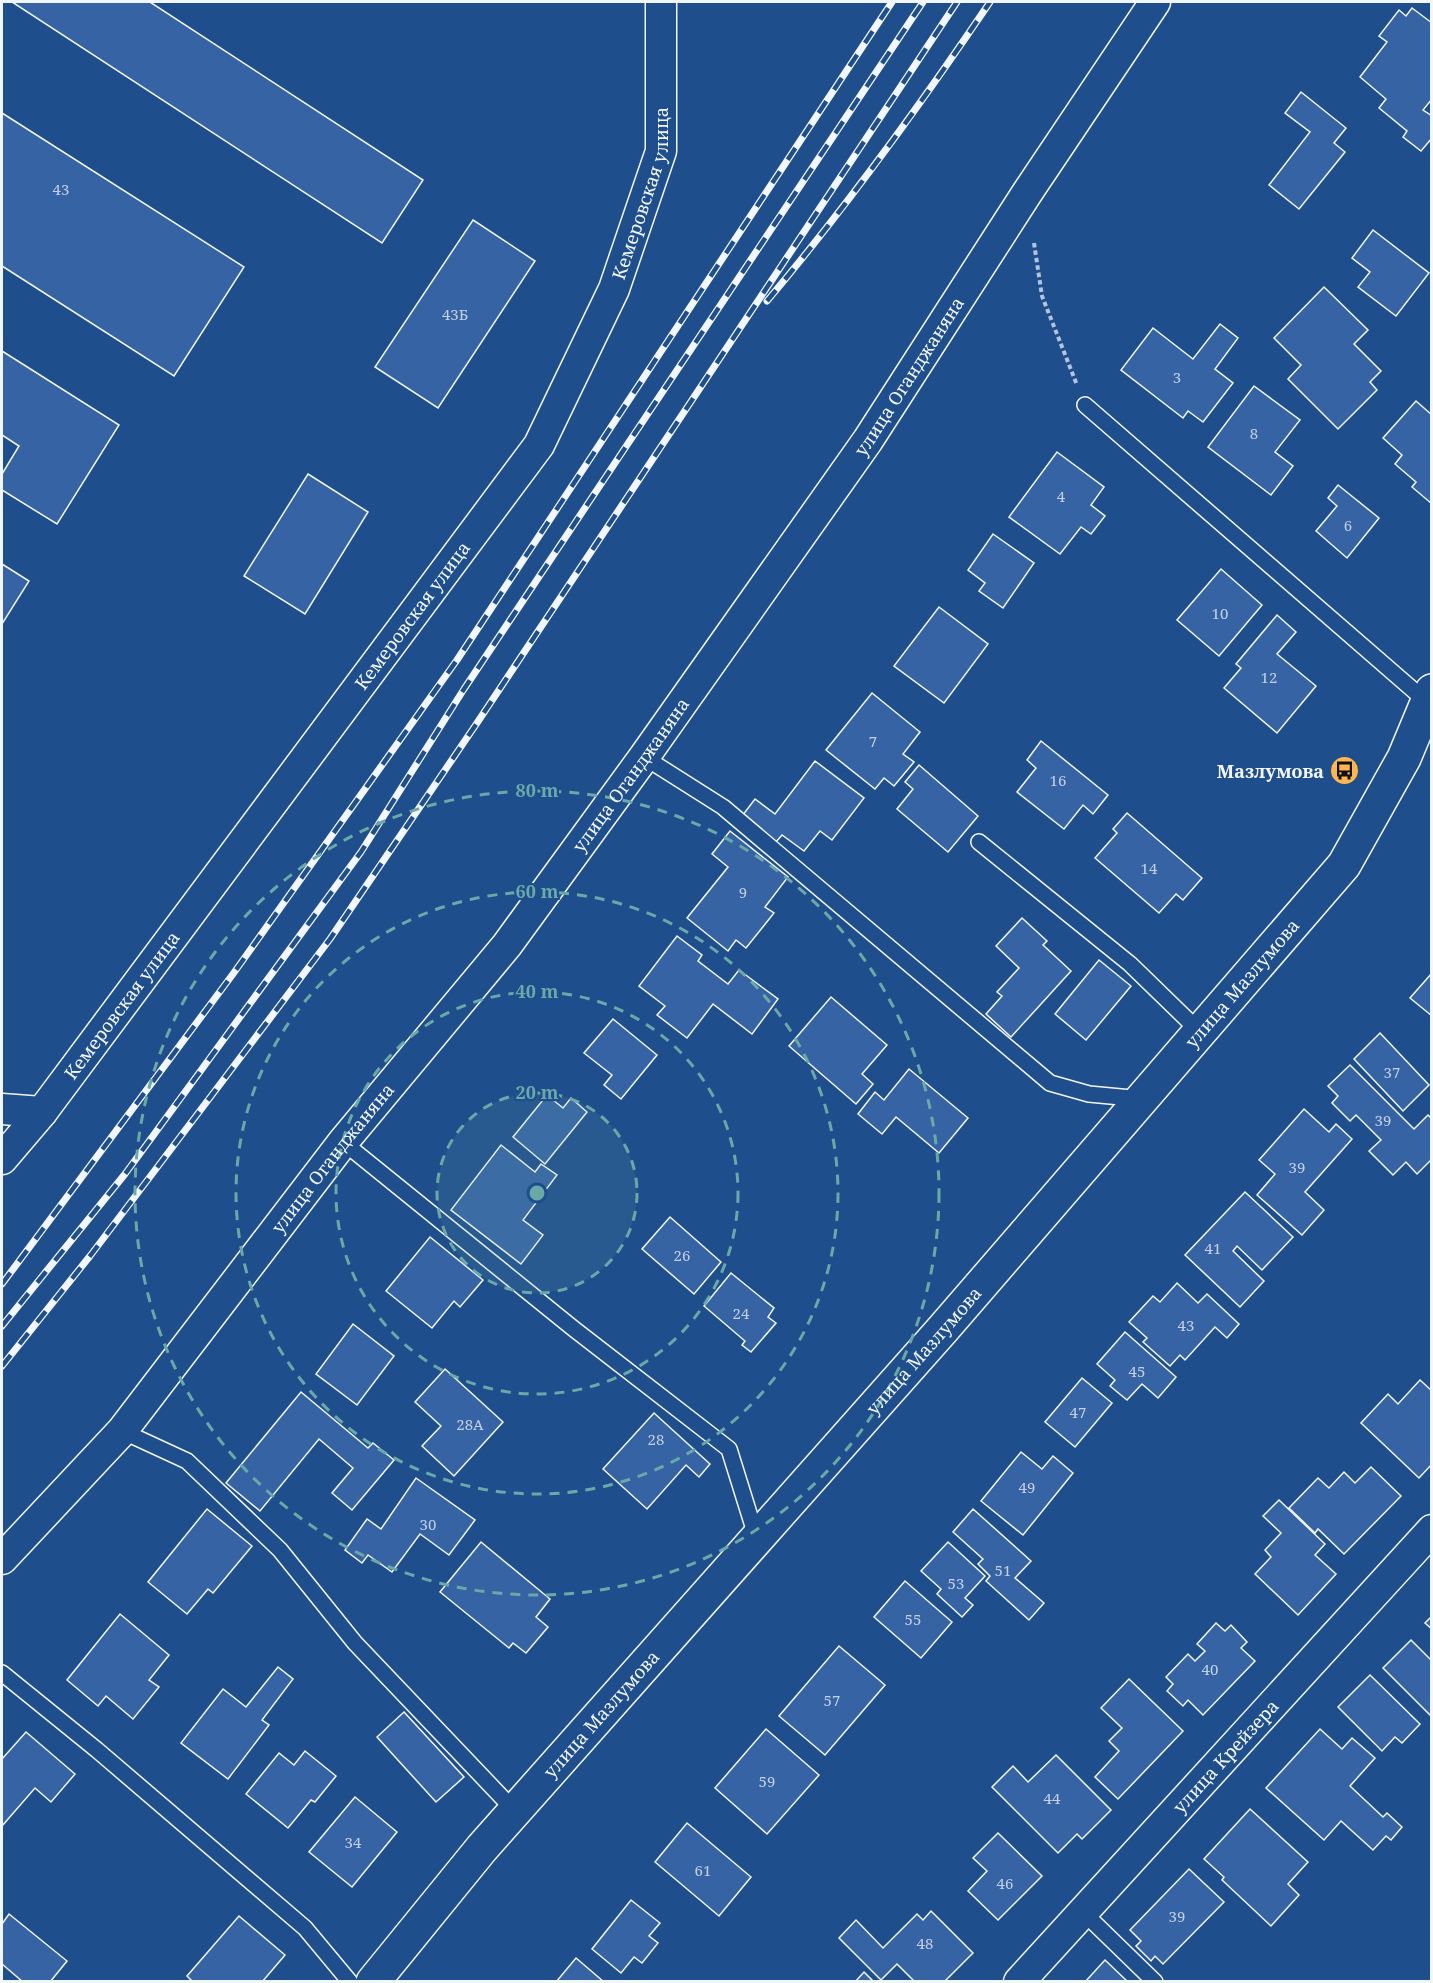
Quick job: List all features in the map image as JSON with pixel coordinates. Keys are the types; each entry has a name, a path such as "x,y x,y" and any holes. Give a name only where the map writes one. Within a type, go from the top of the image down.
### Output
{"street":[{"name":"Кемеровская улица","path":"2,1159 42,1112 538,445 614,289 661,151 661,2"},
{"name":"улица Оганджаняна","path":"2,1559 122,1431 343,1142 507,945 644,758 868,440 1027,193 1155,2"},
{"name":"улица Мазлумова","path":"374,1982 474,1857 943,1329 1344,865 1404,758 1429,696"},
{"path":"2,1109 42,1112"},
{"name":"улица Крейзера","path":"1019,1982 1431,1530"}],"lane":[{"path":"1085,405 1429,696"},
{"path":"644,758 723,807 1050,1083 1089,1094 1142,1099"},
{"path":"978,842 1130,964 1200,1032"},
{"path":"343,1142 574,1329 729,1449 757,1539"},
{"path":"122,1431 187,1461 280,1550 355,1643 515,1810"},
{"path":"2,1673 97,1750 305,1928 350,1982"},
{"path":"1083,1912 1155,1982"}],"path":[{"path":"1027,193 1042,296 1085,405"}],"building":[{"path":"12,2 150,2 423,180 382,243"},
{"path":"1412,8 1432,23 1432,99 1423,110 1432,116 1432,138 1421,151 1403,137 1407,131 1379,108 1386,99 1360,77 1387,42 1379,36 1399,10 1406,16"},
{"path":"1301,92 1346,128 1334,143 1345,152 1299,209 1269,185 1310,132 1285,113"},
{"path":"2,113 244,267 174,376 2,266"},
{"path":"473,220 535,261 438,408 375,367"},
{"path":"1373,230 1429,273 1396,316 1358,287 1370,272 1352,258"},
{"path":"1324,287 1368,330 1354,344 1381,371 1370,382 1377,390 1338,429 1288,379 1301,365 1274,338"},
{"path":"1220,324 1238,338 1215,369 1233,383 1203,422 1188,411 1183,418 1121,370 1153,328 1193,359"},
{"path":"2,351 119,425 57,524 2,490 2,474 19,446 2,435"},
{"path":"1254,386 1300,420 1275,452 1293,466 1271,495 1208,447"},
{"path":"1416,401 1432,415 1432,504 1412,487 1416,482 1395,464 1402,455 1383,438"},
{"path":"1057,452 1104,487 1091,505 1105,516 1091,534 1081,527 1060,554 1009,517"},
{"path":"308,474 368,512 305,614 244,576"},
{"path":"1338,485 1379,518 1347,558 1316,531 1337,506 1328,498"},
{"path":"993,534 1034,563 1003,608 979,591 985,583 968,570"},
{"path":"2,564 29,581 2,624"},
{"path":"1221,569 1262,605 1219,656 1177,620"},
{"path":"939,607 988,644 944,703 894,666"},
{"path":"1277,615 1296,632 1277,654 1316,686 1277,733 1224,688 1241,668 1236,664"},
{"path":"872,693 920,732 903,754 914,762 894,786 884,778 875,789 826,750"},
{"path":"1041,741 1108,795 1093,814 1083,805 1064,829 1017,792 1036,768 1027,760"},
{"path":"815,761 864,798 832,840 820,831 804,851 782,835 776,842 742,816 755,799 775,814"},
{"path":"919,765 978,816 948,852 897,809 913,789 905,782"},
{"path":"1127,813 1202,878 1183,900 1176,894 1159,913 1095,858 1117,833 1113,829"},
{"path":"730,831 788,877 765,907 774,913 746,948 736,940 728,951 687,918 728,867 712,854"},
{"path":"1022,918 1047,941 1043,945 1071,971 1011,1037 986,1014 1002,996 997,992 1019,968 996,946"},
{"path":"677,936 702,955 698,961 728,984 739,970 778,999 752,1034 713,1004 687,1038 657,1015 665,1006 639,986"},
{"path":"1099,960 1131,986 1086,1040 1055,1014"},
{"path":"1432,973 1432,1016 1410,998"},
{"path":"831,997 887,1045 862,1074 873,1084 856,1104 789,1046"},
{"path":"613,1019 657,1055 621,1099 604,1085 612,1075 584,1053"},
{"path":"1380,1033 1429,1085 1403,1111 1354,1059"},
{"path":"1350,1065 1414,1129 1428,1115 1432,1119 1432,1159 1417,1174 1406,1162 1393,1175 1369,1151 1381,1140 1356,1115 1350,1121 1332,1103 1338,1096 1328,1086"},
{"path":"909,1069 968,1118 939,1153 896,1117 882,1134 858,1114 875,1092 884,1100"},
{"path":"547,1095 563,1108 571,1098 587,1112 545,1164 513,1137"},
{"path":"1304,1109 1329,1132 1336,1124 1352,1139 1305,1192 1324,1210 1302,1235 1257,1195 1275,1174 1259,1160"},
{"path":"501,1145 535,1172 541,1164 557,1175 523,1220 543,1235 521,1264 451,1210"},
{"path":"1245,1192 1293,1237 1262,1270 1237,1246 1233,1251 1264,1281 1240,1307 1185,1255"},
{"path":"670,1217 721,1262 694,1294 642,1249"},
{"path":"430,1237 483,1280 460,1307 454,1301 432,1328 386,1291"},
{"path":"731,1273 774,1308 768,1317 776,1323 751,1352 742,1345 745,1341 704,1306"},
{"path":"1177,1283 1198,1303 1207,1294 1239,1324 1227,1338 1215,1327 1185,1360 1180,1355 1170,1366 1143,1342 1147,1338 1129,1322 1153,1296 1160,1302"},
{"path":"353,1324 394,1356 357,1405 316,1374"},
{"path":"1125,1332 1176,1377 1158,1398 1142,1384 1127,1400 1110,1386 1115,1380 1097,1364"},
{"path":"445,1369 503,1422 454,1476 422,1446 441,1426 415,1402"},
{"path":"1082,1378 1112,1403 1075,1447 1045,1422"},
{"path":"1420,1380 1432,1391 1432,1464 1419,1478 1361,1423 1388,1394 1398,1404"},
{"path":"301,1392 368,1448 373,1443 394,1460 352,1510 332,1493 353,1468 319,1439 260,1511 226,1483"},
{"path":"654,1413 710,1464 699,1477 686,1465 647,1509 603,1469"},
{"path":"1021,1452 1042,1469 1053,1456 1073,1473 1023,1535 981,1501"},
{"path":"1371,1467 1401,1496 1344,1554 1318,1529 1315,1533 1289,1508 1318,1478 1329,1488 1344,1472 1355,1483"},
{"path":"416,1478 475,1520 449,1555 420,1534 392,1572 368,1555 362,1563 345,1550 367,1519 381,1529"},
{"path":"1279,1500 1325,1544 1315,1555 1336,1574 1298,1615 1255,1574 1271,1557 1265,1550 1281,1533 1263,1516"},
{"path":"207,1509 252,1546 213,1593 208,1589 187,1614 148,1582"},
{"path":"973,1509 1031,1561 1015,1578 1044,1603 1029,1620 986,1581 990,1576 978,1564 983,1559 953,1532"},
{"path":"481,1542 550,1599 536,1617 548,1627 526,1653 513,1643 509,1648 440,1592"},
{"path":"948,1542 985,1576 965,1598 973,1605 962,1617 937,1594 941,1589 921,1571"},
{"path":"905,1581 952,1622 921,1658 874,1617"},
{"path":"120,1614 169,1655 149,1680 159,1687 133,1719 106,1696 98,1706 67,1680"},
{"path":"1432,1616 1432,1629 1425,1623"},
{"path":"1216,1623 1225,1631 1231,1625 1247,1642 1241,1648 1255,1661 1203,1715 1188,1700 1183,1706 1167,1691 1173,1684 1166,1677 1188,1654 1195,1661 1205,1651 1197,1644"},
{"path":"1411,1640 1432,1661 1431,1716 1383,1668"},
{"path":"839,1646 885,1685 825,1755 779,1716"},
{"path":"278,1667 293,1679 262,1720 269,1725 228,1779 181,1743 223,1689 246,1707"},
{"path":"1370,1675 1420,1724 1402,1743 1395,1737 1382,1751 1338,1707"},
{"path":"1129,1679 1183,1731 1118,1799 1095,1777 1119,1751 1109,1741 1122,1728 1101,1708"},
{"path":"404,1712 464,1777 436,1802 377,1737"},
{"path":"766,1729 819,1775 767,1834 715,1788"},
{"path":"1320,1729 1342,1749 1352,1738 1375,1758 1350,1786 1383,1817 1387,1813 1402,1827 1391,1840 1386,1836 1373,1850 1341,1821 1324,1840 1266,1788"},
{"path":"26,1732 75,1774 51,1802 35,1788 2,1826 2,1759"},
{"path":"305,1751 336,1776 315,1802 311,1800 288,1828 246,1794 279,1753 294,1765"},
{"path":"1056,1755 1111,1810 1082,1839 1077,1834 1058,1853 992,1787 1013,1766 1028,1782"},
{"path":"355,1797 397,1832 352,1887 309,1852"},
{"path":"1250,1809 1308,1862 1288,1884 1299,1895 1271,1926 1222,1880 1224,1877 1204,1859"},
{"path":"687,1823 751,1877 719,1916 655,1862"},
{"path":"998,1833 1042,1876 998,1920 968,1891 987,1871 973,1858"},
{"path":"1189,1869 1224,1902 1163,1964 1155,1956 1151,1961 1136,1946 1141,1941 1130,1930"},
{"path":"631,1900 660,1923 649,1936 658,1943 642,1963 634,1957 621,1973 592,1949"},
{"path":"931,1911 973,1953 944,1982 915,1982 897,1964 881,1980 839,1938 856,1920 883,1948 917,1914 923,1920"},
{"path":"9,1914 67,1961 50,1982 23,1982 2,1964 2,1924"},
{"path":"239,1916 285,1955 262,1982 193,1982 187,1976"},
{"path":"576,1958 604,1982 556,1982"},
{"path":"1105,1960 1128,1982 1085,1982"},
{"path":"864,1972 874,1982 855,1982"}],"railway":[{"path":"2,1284 233,974 457,660 892,2"},
{"path":"2,1326 125,1174 361,852 464,689 923,2"},
{"path":"2,1366 90,1256 330,939 477,723 957,2"},
{"path":"767,301 883,154 990,2"}],"place":[{"name":"Мазлумова","path":"1345,771"}]}
